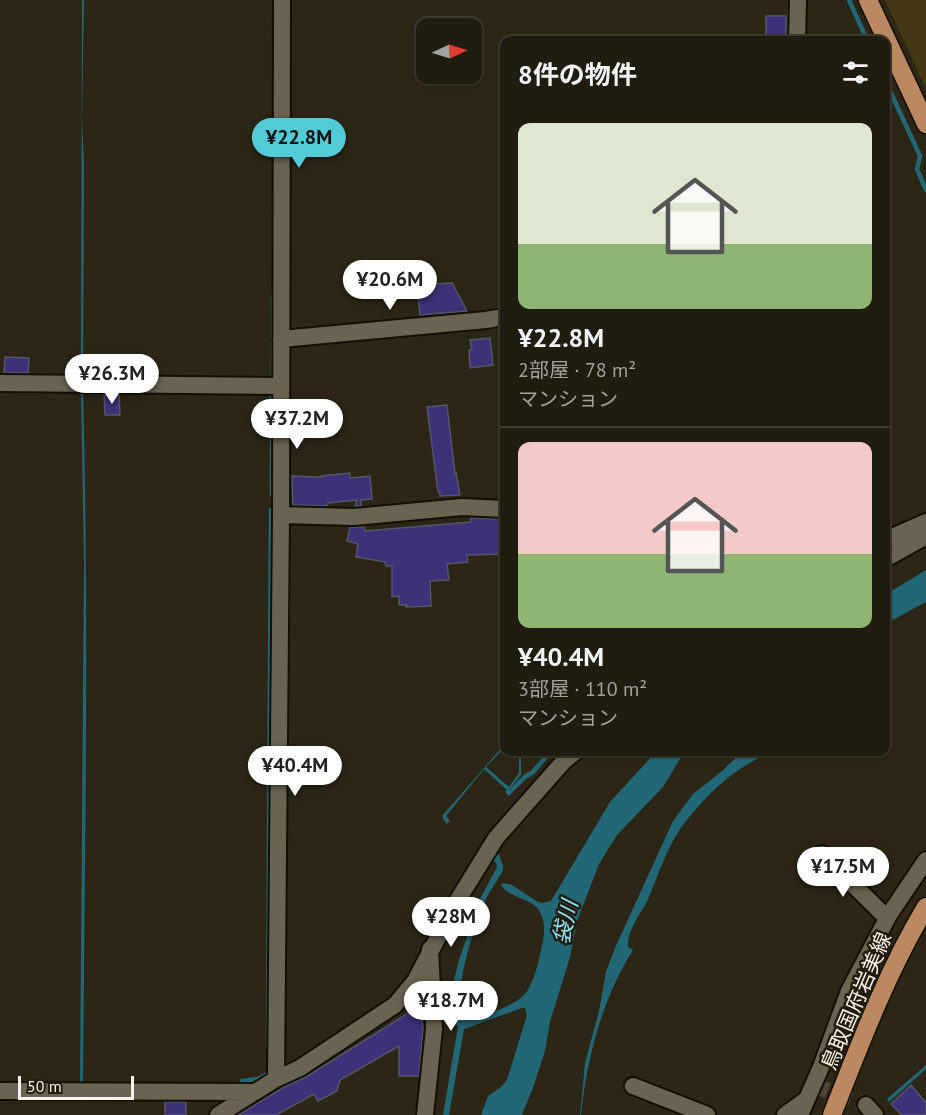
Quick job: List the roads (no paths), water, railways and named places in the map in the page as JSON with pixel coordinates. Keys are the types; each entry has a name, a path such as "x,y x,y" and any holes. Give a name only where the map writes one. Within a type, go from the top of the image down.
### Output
{"main road":[{"path":"868,0 885,36"},
{"path":"890,47 926,124"},
{"name":"鳥取国府岩美線","path":"832,1115 889,976 926,907"}],"street":[{"path":"276,1079 282,0"},
{"path":"797,36 798,0"},
{"path":"281,339 500,318"},
{"path":"0,383 280,386"},
{"path":"280,514 354,517 462,507 500,508"},
{"path":"890,538 926,522"},
{"path":"890,556 926,536"},
{"path":"218,1115 276,1079 300,1068 395,1005 415,981 430,949 496,838 570,756"},
{"path":"822,854 887,918"},
{"path":"800,1115 821,1067 849,991 887,918 926,861"},
{"path":"425,1115 434,1029 430,949"},
{"path":"633,1086 707,1115"},
{"path":"0,1091 256,1092"},
{"path":"785,1115 807,1098"}],"water":[{"path":"82,0 84,0 83,378 81,377"},
{"path":"83,389 86,736 83,1082 80,1082 84,563 81,390"},
{"path":"926,570 926,602 890,621 890,592"},
{"path":"500,749 486,767 509,787 519,773 519,756 521,756 521,775 510,789 513,792 509,796 505,792 507,790 484,769 446,816 450,821 447,824 443,815"},
{"name":"袋川","path":"652,756 682,756 663,787 617,835 599,864 577,921 570,957 550,1022 545,1051 522,1115 481,1115 488,1096 507,1080 527,1015 525,1008 464,1029 449,1115 443,1115 458,1026 450,1023 454,980 481,897 497,867 492,859 498,853 503,870 480,913 466,957 456,1017 458,1020 486,1014 516,1002 528,990 533,980 544,936 544,923 538,908 505,890 502,883 512,885 538,902 551,901 610,802"},
{"path":"738,756 764,756 733,774 707,797 685,822 673,841 649,897 632,927 628,947 633,950 613,988 598,1030 587,1072 580,1115 585,1063 599,1011 606,972 615,948 673,821 693,794"},
{"path":"926,1065 926,1069 889,1102 887,1099"}],"waterway":[{"path":"849,0 865,36"},
{"path":"789,29 790,7"},
{"path":"890,91 920,156 917,169 926,190"},
{"path":"273,296 273,375"},
{"path":"272,395 272,494"},
{"path":"268,1045 271,510"},
{"path":"513,789 533,772 547,756"},
{"path":"242,1081 258,1079 268,1074"}],"tunnel":[{"path":"813,1085 866,1105"}]}
